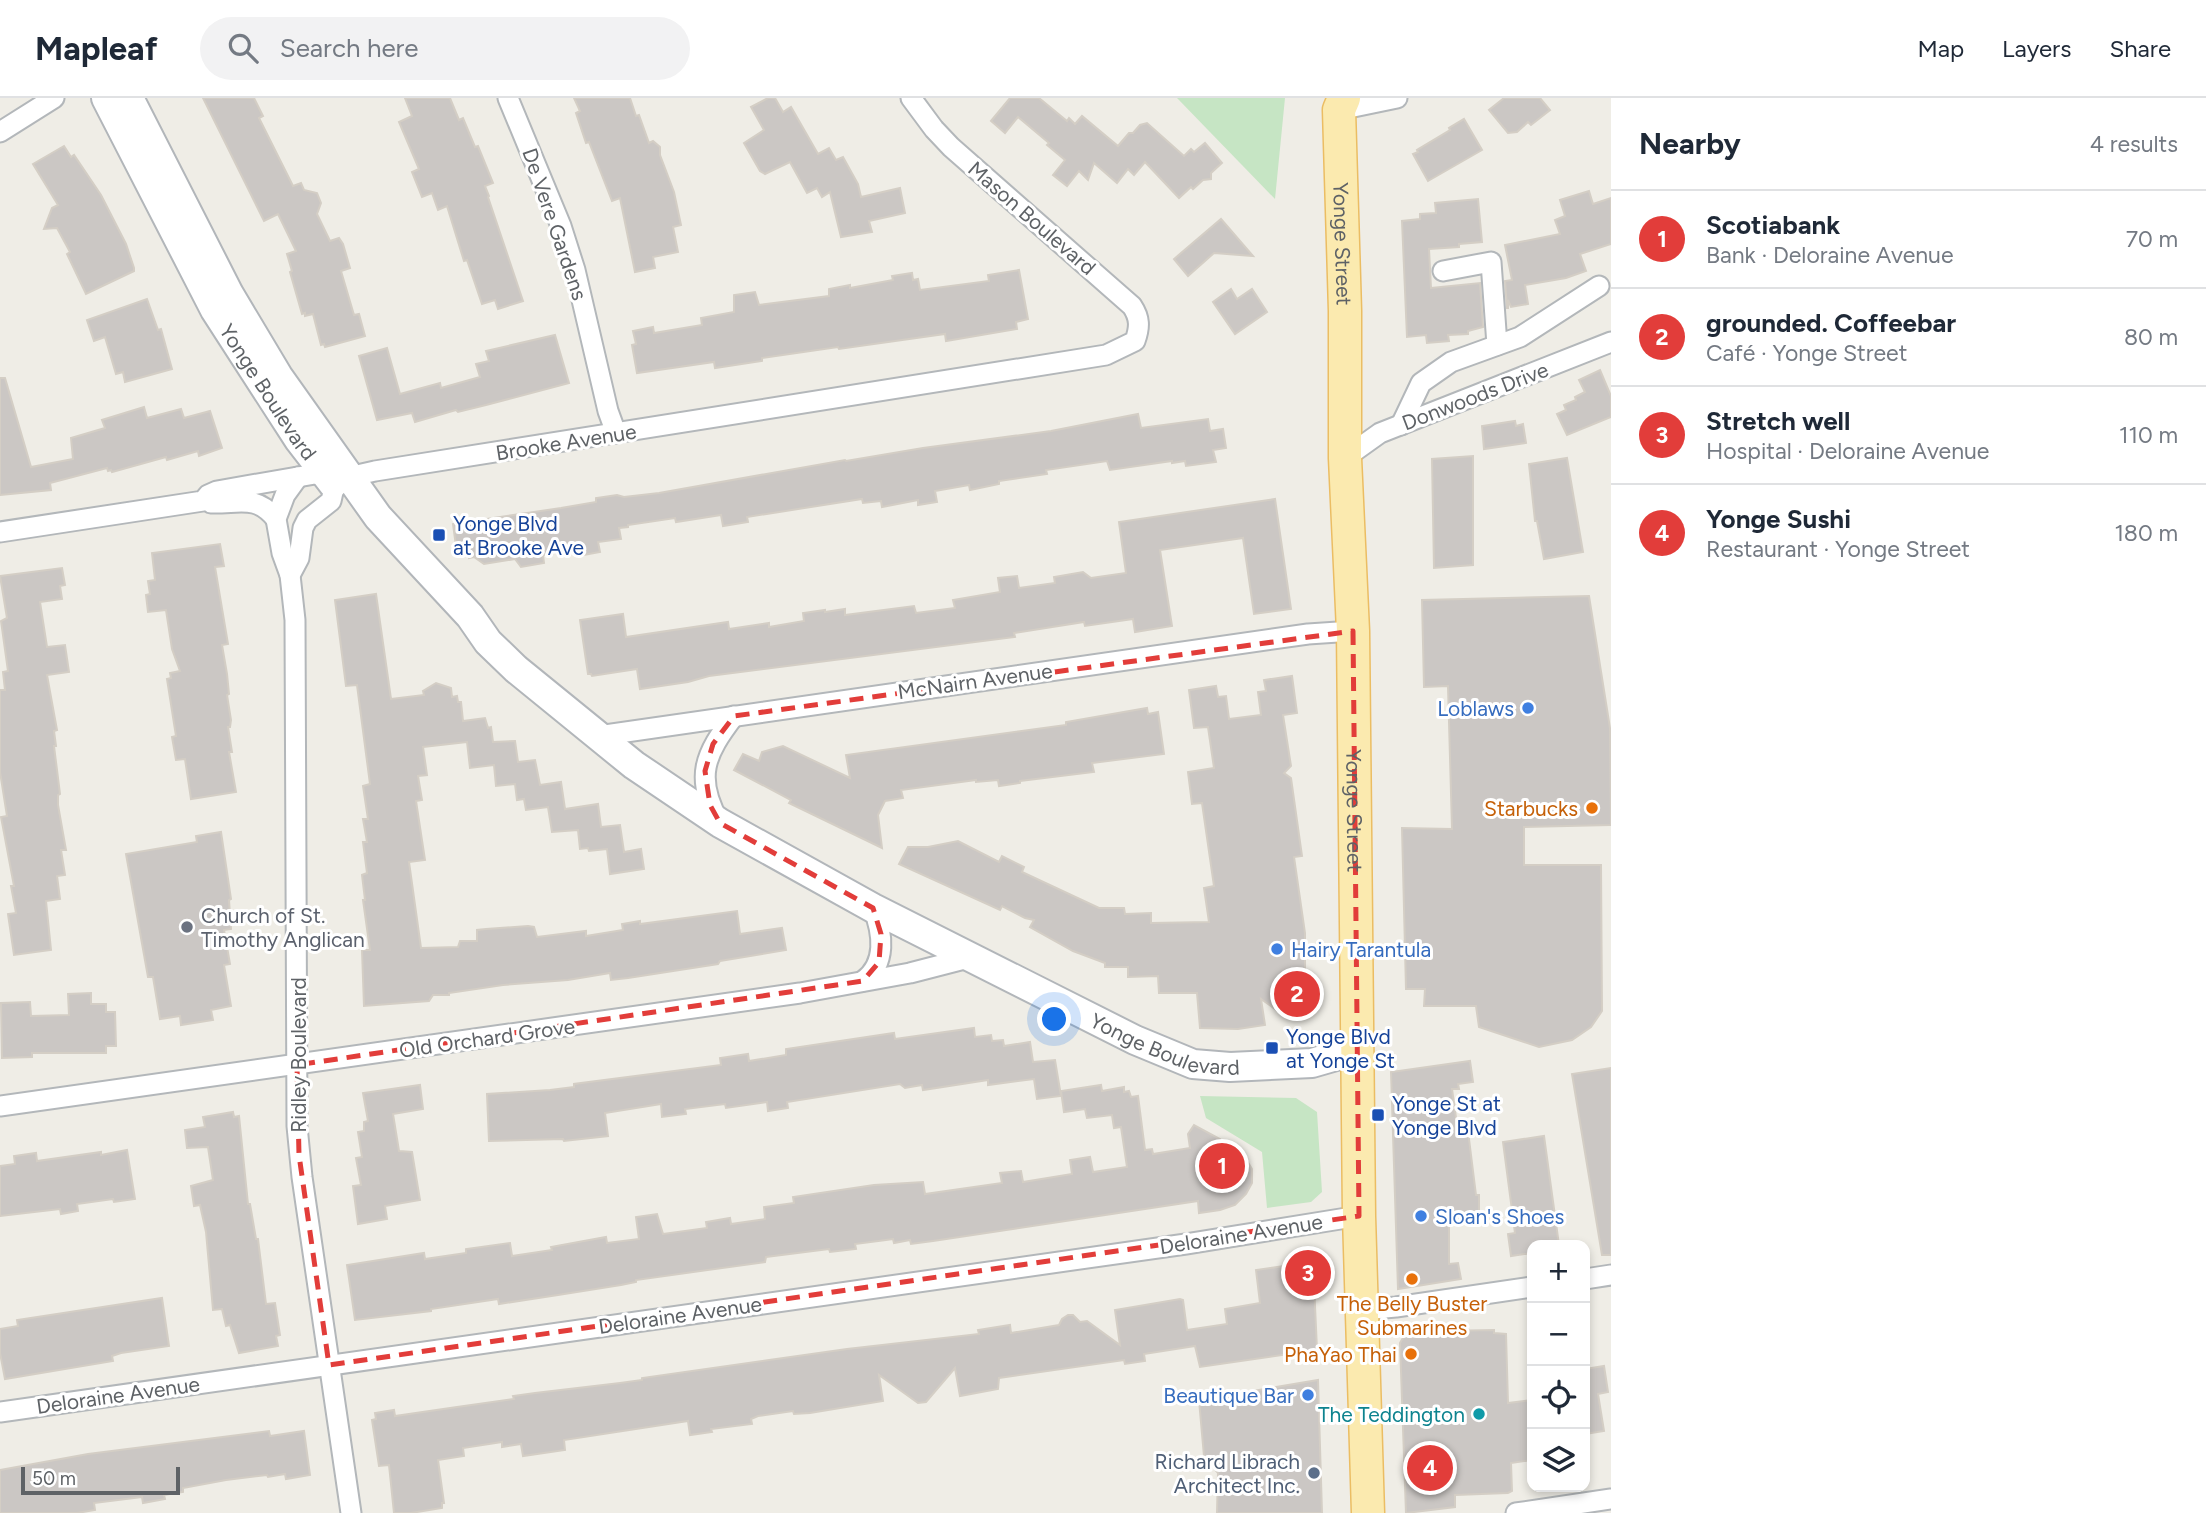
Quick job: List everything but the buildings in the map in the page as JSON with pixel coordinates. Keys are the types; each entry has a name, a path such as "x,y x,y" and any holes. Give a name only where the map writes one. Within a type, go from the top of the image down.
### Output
{"main road":[{"name":"Yonge Street","path":"1338,102 1345,311 1345,458 1353,631 1359,1216 1368,1513"}],"street":[{"path":"0,132 54,98"},
{"name":"Yonge Boulevard","path":"106,98 215,310 299,440 379,517 470,616 488,642 516,669 654,779 720,823 873,908 1135,1040 1193,1064 1230,1067 1312,1063 1357,1050"},
{"name":"Yonge Boulevard","path":"129,98 229,294 340,479"},
{"name":"De Vere Gardens","path":"508,98 543,180 575,270 608,411 616,433"},
{"name":"Mason Boulevard","path":"911,98 951,147 1132,306 1138,316 1139,329 1135,341"},
{"path":"1338,102 1397,98"},
{"path":"1443,271 1491,262 1497,345"},
{"path":"1401,425 1422,383 1451,362 1534,330 1599,285"},
{"name":"Brooke Avenue","path":"0,532 203,501 217,491 315,474 340,479 1106,355 1135,341"},
{"name":"Donwoods Drive","path":"1345,458 1380,433 1611,342"},
{"path":"203,501 215,504 237,501 256,503 267,509 276,519 285,495 298,477"},
{"name":"Ridley Boulevard","path":"290,575 299,558 303,528 307,520 331,501 340,479"},
{"name":"Ridley Boulevard","path":"276,519 282,553 290,575 295,644 299,1154 351,1513"},
{"name":"McNairn Avenue","path":"598,736 1308,634 1353,631"},
{"path":"720,823 710,805 705,771 713,744 734,716"},
{"path":"863,981 874,973 879,962 881,934 873,908"},
{"name":"Old Orchard Grove","path":"0,1106 732,1003 910,973 972,957"},
{"name":"Deloraine Avenue","path":"0,1412 1195,1242 1359,1216"},
{"path":"1590,1278 1611,1275"},
{"path":"1362,1310 1527,1288"},
{"path":"1516,1513 1611,1499"}],"highlighted area":[{"path":"1353,631 1359,1216 329,1365 299,1155 297,1065 863,981 879,962 881,934 873,908 720,823 710,805 705,771 713,744 734,716"}],"green space":[{"path":"1177,98 1285,98 1275,199"},
{"path":"1200,1096 1296,1098 1317,1112 1322,1192 1311,1202 1267,1208 1262,1152 1206,1118"}],"place":[{"name":"Yonge Blvd at Brooke Ave","path":"439,535"},
{"name":"Loblaws","path":"1528,708"},
{"name":"Starbucks","path":"1592,808"},
{"name":"Church of St. Timothy Anglican","path":"187,927"},
{"name":"Hairy Tarantula","path":"1277,949"},
{"name":"grounded. Coffeebar","path":"1297,994"},
{"name":"Yonge Blvd at Yonge St","path":"1272,1048"},
{"name":"Yonge St at Yonge Blvd","path":"1378,1115"},
{"name":"Scotiabank","path":"1222,1166"},
{"name":"Sloan's Shoes","path":"1421,1216"},
{"name":"Stretch well","path":"1308,1273"},
{"name":"The Belly Buster Submarines","path":"1412,1279"},
{"name":"PhaYao Thai","path":"1411,1354"},
{"name":"Beautique Bar","path":"1308,1395"},
{"name":"The Teddington","path":"1479,1414"},
{"name":"Yonge Sushi","path":"1430,1468"},
{"name":"Richard Librach Architect Inc.","path":"1314,1473"}]}
